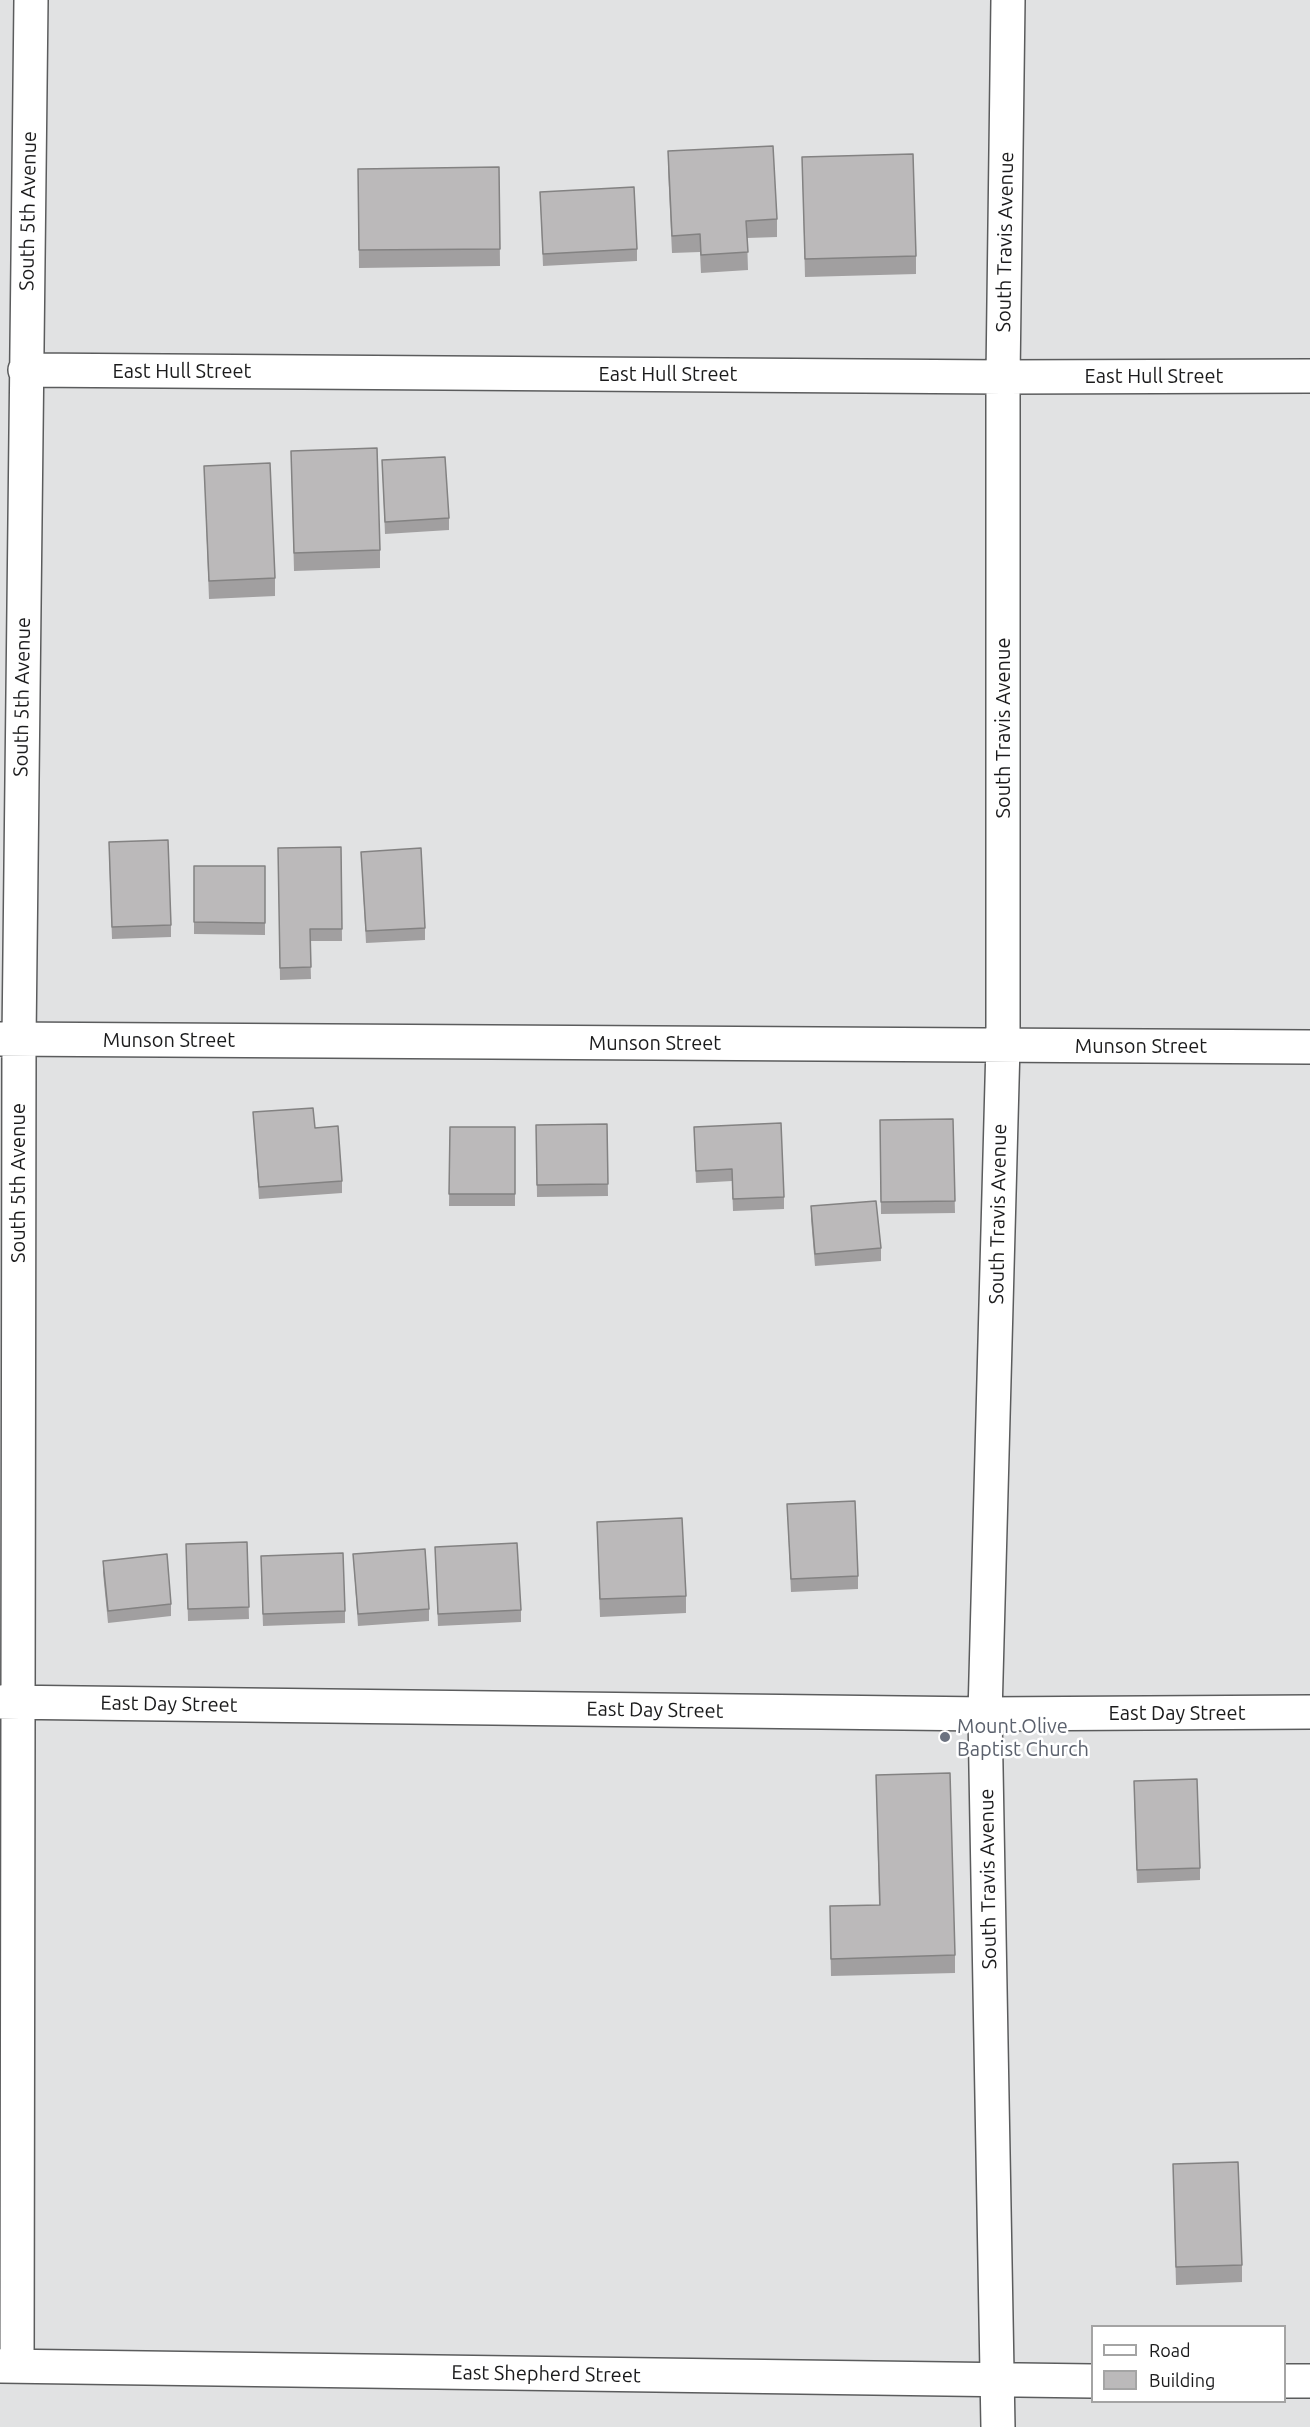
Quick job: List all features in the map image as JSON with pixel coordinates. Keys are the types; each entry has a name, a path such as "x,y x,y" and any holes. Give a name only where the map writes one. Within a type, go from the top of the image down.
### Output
{"street":[{"name":"South 5th Avenue","path":"9,2366 9,1039 25,370 31,0"},
{"name":"South Travis Avenue","path":"998,2427 985,1714 1003,1045 1003,377 1008,0"},
{"name":"East Hull Street","path":"25,370 1003,377 1310,376"},
{"name":"Munson Street","path":"9,1039 1310,1047"},
{"name":"East Day Street","path":"8,1702 985,1714 1310,1712"},
{"name":"East Shepherd Street","path":"9,2366 997,2382 1091,2381"},
{"path":"1286,2381 1310,2381"}],"building":[{"path":"773,146 777,219 746,221 748,252 701,255 700,234 672,236 668,151"},
{"path":"913,154 916,256 805,259 802,157"},
{"path":"499,167 500,249 359,250 358,169"},
{"path":"634,187 637,249 543,254 540,192"},
{"path":"377,448 380,550 294,553 291,451"},
{"path":"445,457 449,518 385,522 382,460"},
{"path":"270,463 275,578 209,581 204,466"},
{"path":"168,840 171,925 112,927 109,842"},
{"path":"341,847 342,929 310,929 311,967 280,968 278,848"},
{"path":"421,848 425,928 366,931 361,852"},
{"path":"194,866 265,866 265,923 194,922"},
{"path":"313,1108 315,1128 338,1126 342,1181 259,1187 253,1112"},
{"path":"953,1119 955,1201 881,1202 880,1120"},
{"path":"781,1123 784,1197 733,1199 732,1169 696,1171 694,1127"},
{"path":"607,1124 608,1184 537,1185 536,1125"},
{"path":"450,1127 515,1127 515,1194 449,1194"},
{"path":"876,1201 881,1248 815,1254 811,1206"},
{"path":"855,1501 858,1576 791,1579 787,1504"},
{"path":"682,1518 686,1596 600,1599 597,1522"},
{"path":"247,1542 249,1607 188,1609 186,1544"},
{"path":"517,1543 521,1610 438,1614 435,1547"},
{"path":"425,1549 429,1609 358,1614 353,1554"},
{"path":"343,1553 345,1611 263,1614 261,1556"},
{"path":"167,1554 171,1604 108,1611 103,1561"},
{"path":"950,1773 955,1955 831,1959 830,1906 880,1905 876,1775"},
{"path":"1197,1779 1200,1868 1137,1870 1134,1781"},
{"path":"1238,2162 1242,2265 1176,2267 1173,2164"}],"place":[{"name":"Mount Olive Baptist Church","path":"945,1737"}]}
